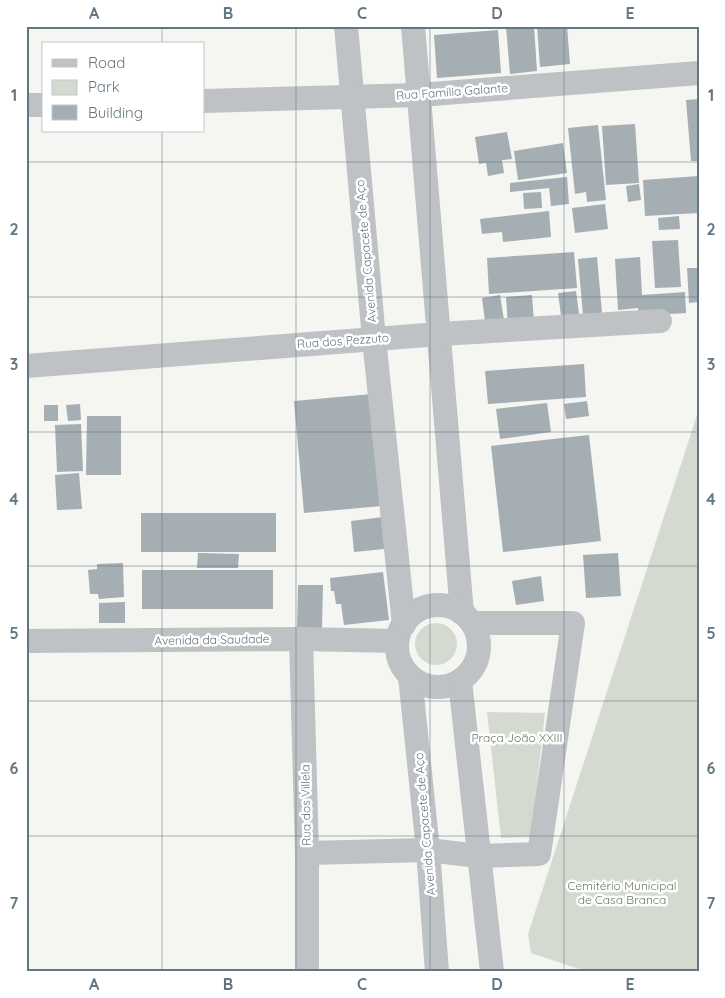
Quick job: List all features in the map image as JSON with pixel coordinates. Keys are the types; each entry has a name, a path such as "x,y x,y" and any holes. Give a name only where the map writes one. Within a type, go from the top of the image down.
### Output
{"street":[{"name":"Avenida Capacete de Aço","path":"346,26 400,633"},
{"path":"413,26 467,618"},
{"name":"Rua Família Galante","path":"205,101 420,95 699,73"},
{"path":"26,105 42,105"},
{"name":"Rua dos Pezzuto","path":"26,366 440,334 660,321"},
{"path":"438,606 450,608 467,618 478,635 479,648 477,660 470,672 460,681 448,686 434,687 421,683 410,676 402,665 398,651 400,633 413,615 424,608 438,606"},
{"path":"307,853 428,850 479,856 539,854 573,623 467,618"},
{"name":"Avenida da Saudade","path":"26,642 302,639 400,633"},
{"name":"Rua dos Villela","path":"302,639 307,853 307,972"},
{"name":"Avenida Capacete de Aço","path":"410,676 428,850 437,972"},
{"path":"460,681 492,972"}],"green space":[{"name":"Cemitério Municipal de Casa Branca","path":"699,409 699,972 588,972 531,953 528,934"},
{"path":"436,623 451,629 457,644 451,659 436,665 421,659 415,644 421,629"},
{"name":"Praça João XXIII","path":"487,712 545,713 531,837 501,838"}],"building":[{"path":"534,26 537,71 510,74 506,27"},
{"path":"537,26 567,26 570,64 540,67"},
{"path":"498,30 501,73 437,78 434,35"},
{"path":"699,99 699,161 691,161 686,100"},
{"path":"635,124 639,183 606,185 602,126"},
{"path":"598,125 606,200 587,202 586,192 575,194 568,128"},
{"path":"507,132 512,159 502,160 504,173 488,176 486,163 479,164 475,137"},
{"path":"563,143 567,173 518,180 514,151"},
{"path":"699,176 699,213 645,216 643,180"},
{"path":"567,177 569,204 551,206 549,188 510,192 510,183"},
{"path":"639,184 641,200 628,202 626,186"},
{"path":"541,192 542,208 524,209 523,193"},
{"path":"605,204 608,229 575,233 572,208"},
{"path":"549,211 551,237 503,242 502,232 482,234 480,219"},
{"path":"679,216 680,229 659,230 658,218"},
{"path":"678,240 681,287 655,288 652,241"},
{"path":"574,252 577,288 489,294 487,258"},
{"path":"597,257 602,313 583,315 578,259"},
{"path":"640,257 642,295 685,292 686,313 639,316 638,308 618,310 615,259"},
{"path":"687,268 699,268 699,302 689,303"},
{"path":"576,291 580,321 562,323 558,293"},
{"path":"500,295 505,326 486,329 482,298"},
{"path":"532,295 534,323 508,326 506,297"},
{"path":"584,364 586,397 488,404 485,371"},
{"path":"372,394 382,506 304,513 294,401"},
{"path":"587,401 589,416 566,419 564,404"},
{"path":"547,403 551,432 500,439 496,409"},
{"path":"80,404 81,420 68,421 66,405"},
{"path":"44,405 58,405 58,421 44,421"},
{"path":"87,416 121,416 121,475 86,475"},
{"path":"81,424 83,471 57,472 55,425"},
{"path":"589,435 601,541 503,552 491,446"},
{"path":"79,473 82,509 57,510 55,475"},
{"path":"141,513 276,513 276,552 141,552"},
{"path":"391,516 394,548 354,552 351,521"},
{"path":"198,553 239,554 238,568 197,568"},
{"path":"618,553 621,596 586,598 583,555"},
{"path":"123,563 124,597 99,599 98,594 90,594 88,570 97,569 97,564"},
{"path":"142,570 273,570 273,609 142,609"},
{"path":"383,572 389,620 344,625 341,604 336,604 334,591 331,591 330,578"},
{"path":"541,576 544,601 516,605 512,581"},
{"path":"298,585 323,585 322,628 297,628"},
{"path":"125,602 125,623 99,623 99,603"}]}
